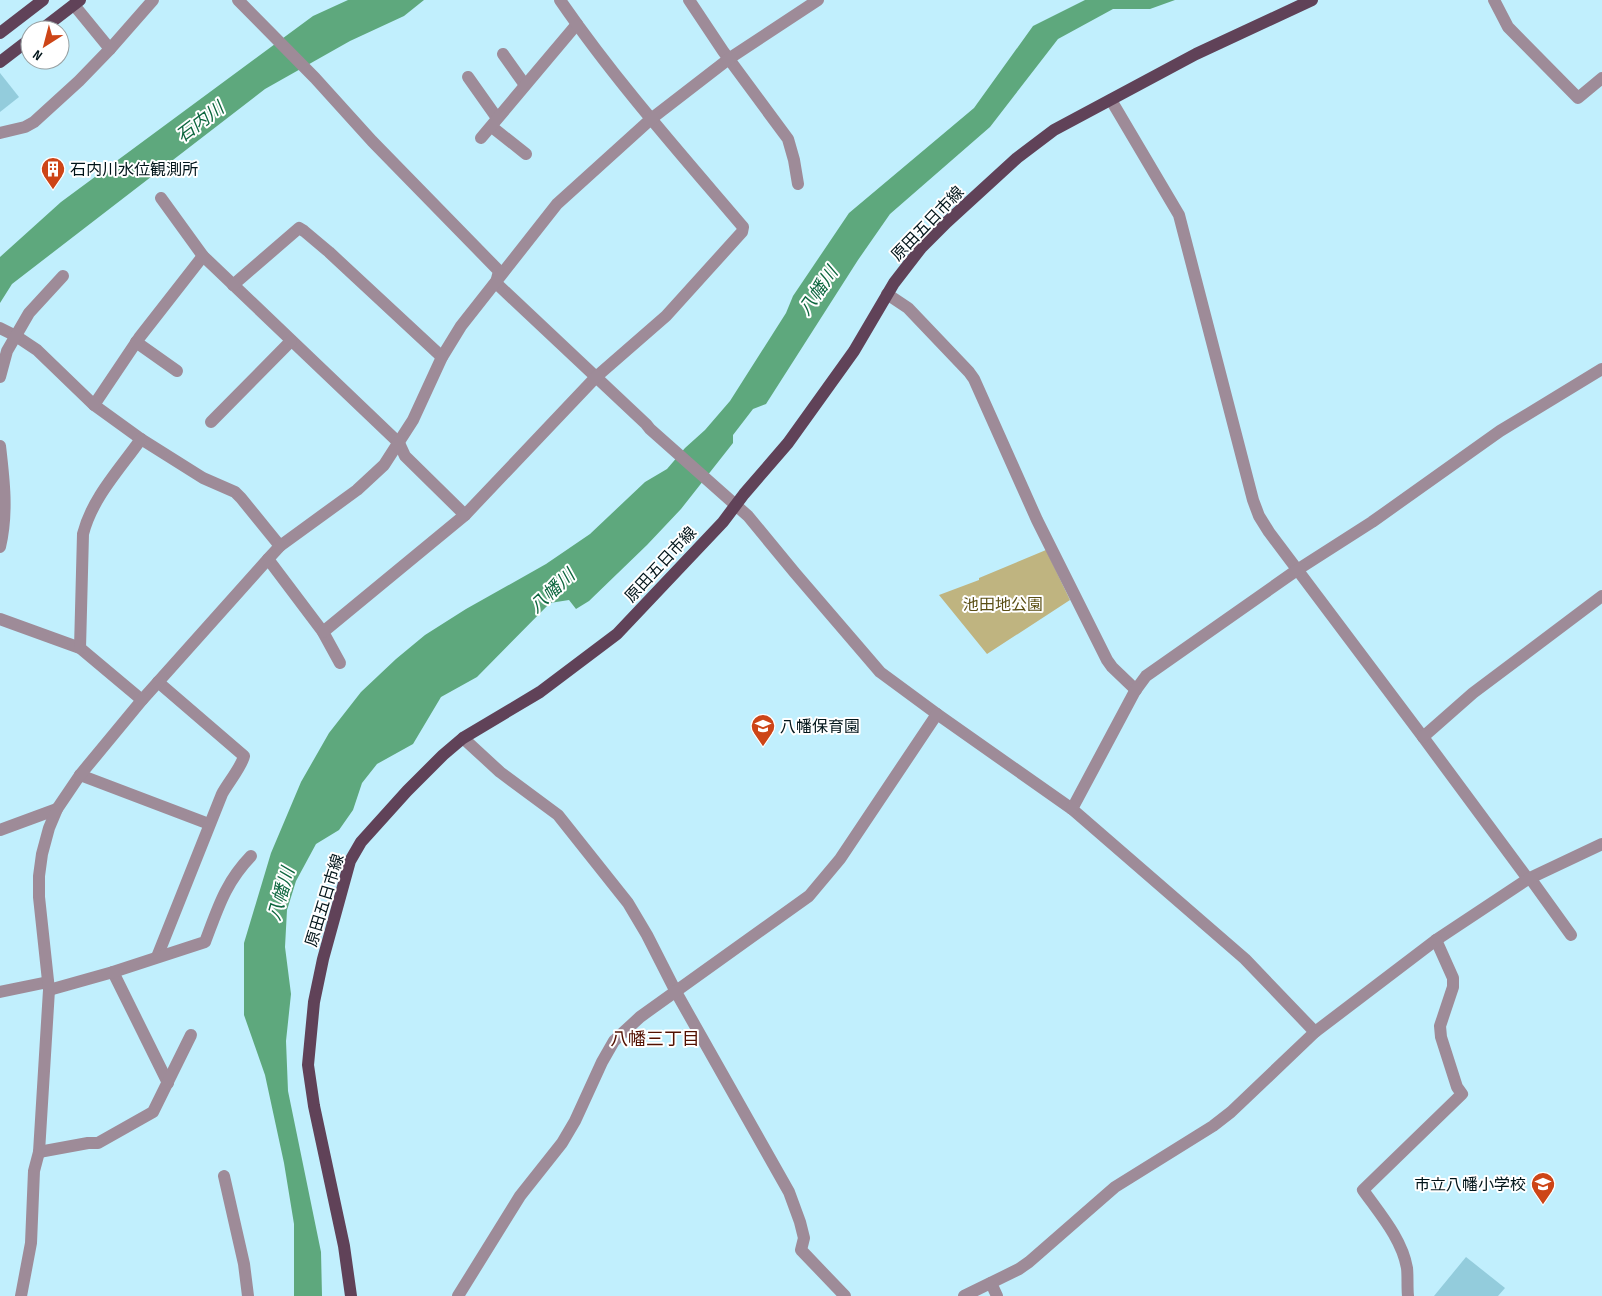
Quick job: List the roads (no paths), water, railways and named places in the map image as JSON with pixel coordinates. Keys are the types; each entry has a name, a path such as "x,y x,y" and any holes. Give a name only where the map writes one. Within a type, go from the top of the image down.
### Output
{"main road":[{"path":"0,33 43,0"},
{"name":"原田五日市線","path":"351,1296 344,1246 316,1116 308,1065 314,1002 334,917 350,861 361,842 407,790 463,738 540,692 585,660 617,634 723,522 732,502 788,443 854,351 888,294 921,248 1016,158 1054,130 1196,54 1312,0"},
{"path":"54,20 77,2"},
{"path":"0,62 20,47"}],"street":[{"path":"0,133 25,127 34,122 79,81 110,49 152,0"},
{"path":"238,0 499,271 496,284"},
{"path":"323,632 465,515 596,377 666,316 742,232 743,227 651,119 576,24 560,0"},
{"path":"689,0 723,51 788,139 798,184"},
{"path":"20,1296 32,1243 34,1171 40,1152 49,986 39,897 39,876 42,854 49,828 57,809 80,776 142,700 280,546 357,490 384,465 414,420 442,357 461,326 496,284 557,204 651,119 730,58 818,0"},
{"path":"1494,0 1508,27 1578,98 1602,78"},
{"path":"77,2 110,49"},
{"path":"481,138 576,24"},
{"path":"503,54 525,85"},
{"path":"468,76 494,123 526,154"},
{"path":"1111,100 1179,215 1253,500 1259,516 1297,570 1571,934"},
{"path":"161,198 203,256 399,443 405,456 465,515"},
{"path":"233,285 299,228 304,230 329,252 442,357"},
{"path":"94,406 136,342 203,256"},
{"path":"0,377 7,351 8,332 29,313 63,276"},
{"path":"496,284 650,429 748,516 795,574 880,672 936,714 1072,808 1245,959 1315,1032"},
{"path":"888,294 908,308 970,372 1037,520 1107,660 1136,690"},
{"path":"8,332 37,350 94,406 141,439 203,478 235,492 280,546"},
{"path":"211,422 291,341"},
{"path":"136,342 177,370"},
{"path":"1072,808 1136,690 1146,676 1297,570 1372,522 1500,431 1602,369"},
{"path":"80,648 83,534 87,519 94,505 141,439"},
{"path":"0,446 5,510 0,547"},
{"path":"268,559 323,632 340,663"},
{"path":"1423,736 1473,693 1602,596"},
{"path":"0,619 80,648 142,700"},
{"path":"157,957 209,824 222,794 243,762 244,756 158,682"},
{"path":"458,1296 520,1196 562,1144 614,1041 640,1017 809,896 840,859 936,714"},
{"path":"463,738 500,772 532,794 566,822 628,903 789,1192 804,1238 801,1250 845,1296"},
{"path":"80,776 209,824"},
{"path":"0,830 57,809"},
{"path":"964,1296 1030,1262 1115,1187 1213,1126 1231,1112 1315,1032 1436,940 1529,879 1602,844"},
{"path":"0,992 49,986 113,972 205,942 228,884 240,867 251,856"},
{"path":"1408,1296 1407,1269 1403,1254 1392,1231 1363,1190 1462,1094 1441,1037 1440,1026 1453,986 1453,978 1436,940"},
{"path":"113,972 168,1083"},
{"path":"40,1152 88,1143 98,1144 153,1112 191,1035"},
{"path":"224,1176 244,1264 248,1296"},
{"path":"991,1283 997,1296"}],"water":[{"name":"石内川","path":"348,0 424,0 404,16 350,41 265,89 12,284 0,303 0,257 61,202 313,16"},
{"name":"八幡川","path":"1085,0 1175,0 1150,9 1113,9 1058,39 990,127 890,214 858,260 766,404 753,409 733,435 733,443 681,509 589,601 576,609 569,600 550,603 477,677 441,697 413,744 377,764 362,783 353,810 339,830 316,844 296,881 287,910 285,947 291,994 286,1041 288,1091 321,1252 322,1296 294,1296 294,1224 284,1163 265,1075 244,1015 244,943 271,853 301,782 329,733 361,692 425,635 466,609 546,564 590,534 645,482 667,469 730,401 786,313 793,296 849,213 974,108 1033,26"}],"place":[{"name":"石内川水位観測所","path":"53,190"},
{"name":"八幡保育園","path":"763,747"},
{"name":"市立八幡小学校","path":"1543,1205"}],"district":[{"name":"八幡三丁目","path":"655,1039"}],"park label":[{"name":"池田地公園","path":"1003,604"}]}
